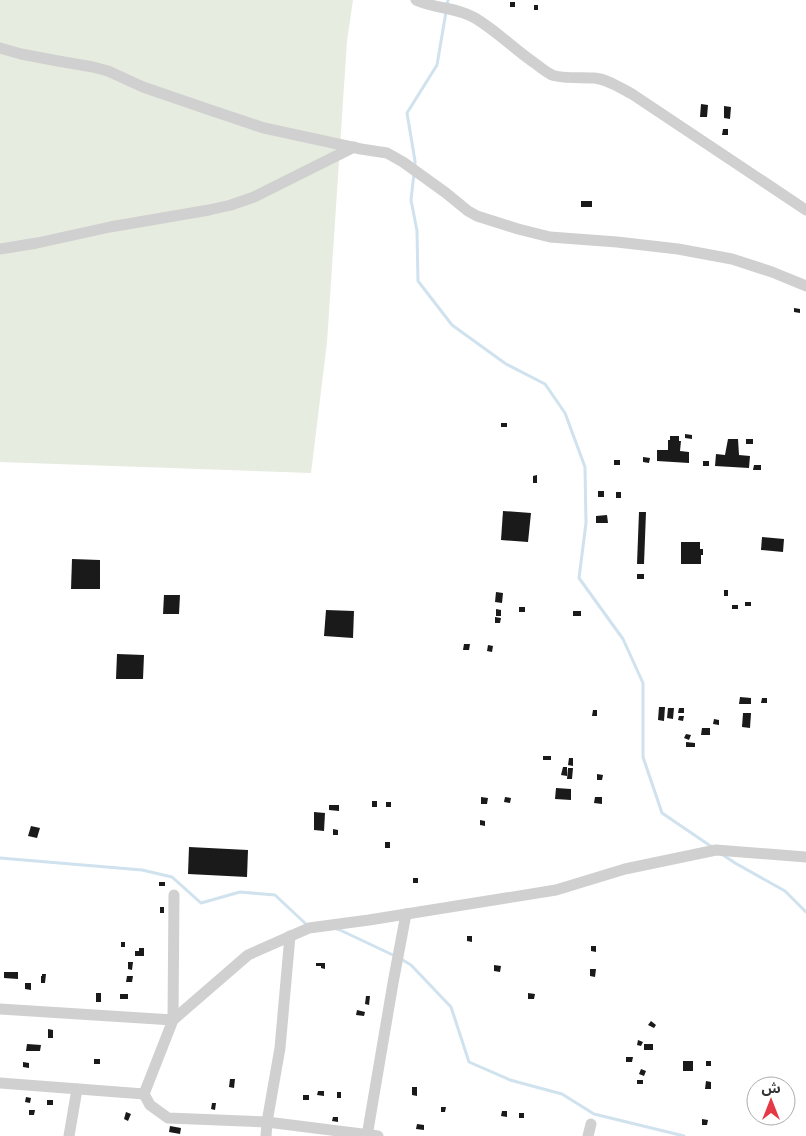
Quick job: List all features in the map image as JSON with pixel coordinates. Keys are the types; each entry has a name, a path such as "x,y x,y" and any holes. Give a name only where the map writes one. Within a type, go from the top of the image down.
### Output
{"street":[{"path":"416,0 473,16 494,30 523,56 553,75 596,78 615,85 806,210"},
{"path":"0,48 58,62 108,71 143,87 264,128 387,153 414,170 468,211 488,220 518,229 550,237 678,249 732,259 806,286"},
{"path":"0,248 37,243 110,227 231,205 254,197 354,147"},
{"path":"0,1009 173,1020 248,955 309,928 556,890 625,869 716,850 806,857"},
{"path":"144,1094 173,1020 174,894"},
{"path":"144,1094 150,1105 168,1118 267,1122 371,1136 396,966 406,914"},
{"path":"266,1136 280,1048 290,936"},
{"path":"0,1083 144,1094"},
{"path":"69,1136 77,1089"},
{"path":"588,1136 591,1124"}],"shaded area":[{"path":"0,0 353,0 347,41 327,342 311,473 0,462"}],"building":[{"path":"510,2 515,2 515,7 510,7"},
{"path":"534,5 538,5 538,10 534,10"},
{"path":"701,104 708,105 707,117 700,117"},
{"path":"724,106 731,107 730,119 724,118"},
{"path":"723,129 728,129 728,135 722,135"},
{"path":"581,201 592,201 592,207 581,207"},
{"path":"794,308 800,309 800,313 794,312"},
{"path":"501,423 507,423 507,427 501,427"},
{"path":"685,434 692,435 692,439 685,438"},
{"path":"670,436 679,436 679,441 681,441 680,451 689,452 689,463 657,461 657,450 668,450"},
{"path":"728,439 738,439 739,455 750,456 749,468 715,466 716,454 725,455"},
{"path":"746,439 753,439 753,444 746,444"},
{"path":"643,457 650,458 649,463 643,462"},
{"path":"614,460 620,460 620,465 614,465"},
{"path":"703,461 709,461 709,466 703,466"},
{"path":"754,465 761,465 761,470 753,470"},
{"path":"537,475 537,483 533,483 533,476"},
{"path":"598,491 604,491 604,497 598,497"},
{"path":"616,492 621,492 621,498 616,498"},
{"path":"503,511 531,513 528,542 501,540"},
{"path":"639,512 646,512 644,564 637,564"},
{"path":"607,515 608,523 596,523 596,516"},
{"path":"762,537 784,539 783,552 761,550"},
{"path":"681,542 700,542 700,549 703,549 701,564 681,564"},
{"path":"72,559 100,560 100,589 71,589"},
{"path":"637,574 644,574 644,579 637,579"},
{"path":"724,590 728,590 728,596 724,596"},
{"path":"496,592 503,593 502,603 495,602"},
{"path":"164,595 180,595 179,614 163,614"},
{"path":"745,602 751,602 751,606 745,606"},
{"path":"732,605 738,605 738,609 732,609"},
{"path":"519,607 525,607 525,612 519,612"},
{"path":"496,609 501,610 501,616 496,616"},
{"path":"326,610 354,611 353,638 324,636"},
{"path":"573,611 581,611 581,616 573,616"},
{"path":"495,617 501,618 500,623 495,623"},
{"path":"464,644 470,644 469,650 463,650"},
{"path":"488,645 493,646 492,652 487,651"},
{"path":"117,654 144,655 143,679 116,679"},
{"path":"740,697 751,698 751,704 739,704"},
{"path":"762,698 767,698 767,703 761,703"},
{"path":"659,707 665,707 664,721 658,720"},
{"path":"668,708 674,708 673,719 667,718"},
{"path":"679,708 684,708 684,713 678,713"},
{"path":"593,710 597,710 597,716 592,716"},
{"path":"743,713 751,713 750,728 742,727"},
{"path":"679,716 684,716 683,721 678,720"},
{"path":"714,719 719,720 719,725 713,724"},
{"path":"702,728 710,728 710,735 701,735"},
{"path":"686,734 691,735 689,740 684,738"},
{"path":"686,742 695,743 695,747 686,747"},
{"path":"543,756 551,756 551,760 543,760"},
{"path":"569,758 573,758 573,766 568,765"},
{"path":"563,767 567,767 567,776 561,775"},
{"path":"568,768 573,768 572,779 567,779"},
{"path":"597,774 603,775 602,780 597,780"},
{"path":"556,788 571,789 571,800 555,799"},
{"path":"481,797 488,798 487,804 481,804"},
{"path":"505,797 511,798 510,803 504,802"},
{"path":"595,797 602,797 602,804 594,803"},
{"path":"372,801 377,801 377,807 372,807"},
{"path":"386,802 391,802 391,807 386,807"},
{"path":"329,805 339,805 339,811 329,810"},
{"path":"314,812 325,813 324,831 314,830"},
{"path":"480,820 485,821 485,826 480,825"},
{"path":"31,826 40,828 37,838 28,836"},
{"path":"333,829 338,830 338,835 333,835"},
{"path":"385,842 390,842 390,848 385,848"},
{"path":"189,847 248,850 247,877 188,874"},
{"path":"413,878 418,878 418,883 413,883"},
{"path":"159,882 165,882 165,886 159,886"},
{"path":"160,907 164,907 164,913 160,913"},
{"path":"467,936 472,936 472,942 467,941"},
{"path":"121,942 125,942 125,947 121,947"},
{"path":"591,946 596,946 596,952 591,951"},
{"path":"139,948 144,948 144,956 135,956 135,951 139,951"},
{"path":"128,962 133,962 132,970 128,969"},
{"path":"316,963 325,963 325,969 321,968 321,966 316,966"},
{"path":"494,965 501,966 500,972 494,971"},
{"path":"590,969 596,969 595,977 590,976"},
{"path":"4,972 18,972 18,979 4,978"},
{"path":"42,974 46,974 45,983 41,983"},
{"path":"127,976 133,976 132,982 126,982"},
{"path":"25,983 31,983 31,990 25,989"},
{"path":"96,993 101,993 101,1002 96,1002"},
{"path":"528,993 535,994 534,999 528,999"},
{"path":"120,994 128,994 128,999 120,999"},
{"path":"366,996 370,996 369,1005 365,1004"},
{"path":"357,1010 365,1012 364,1016 356,1015"},
{"path":"651,1021 656,1025 654,1028 648,1025"},
{"path":"48,1029 53,1030 53,1038 48,1038"},
{"path":"638,1040 643,1042 641,1046 637,1045"},
{"path":"27,1044 41,1045 40,1051 26,1051"},
{"path":"644,1044 653,1044 653,1050 644,1050"},
{"path":"626,1057 633,1057 632,1062 626,1062"},
{"path":"94,1059 100,1059 100,1064 94,1064"},
{"path":"683,1061 693,1061 693,1071 683,1071"},
{"path":"706,1061 711,1061 711,1066 706,1066"},
{"path":"23,1062 29,1063 29,1068 23,1067"},
{"path":"641,1069 646,1071 644,1076 639,1074"},
{"path":"230,1079 235,1079 234,1088 229,1087"},
{"path":"637,1080 643,1080 643,1084 637,1084"},
{"path":"706,1081 711,1082 711,1089 705,1089"},
{"path":"412,1087 417,1087 417,1096 412,1095"},
{"path":"318,1091 324,1091 324,1096 317,1095"},
{"path":"337,1092 341,1092 341,1098 337,1098"},
{"path":"303,1095 309,1095 309,1100 303,1100"},
{"path":"26,1097 31,1098 30,1103 25,1102"},
{"path":"47,1100 53,1100 53,1105 47,1105"},
{"path":"212,1103 216,1103 215,1110 211,1109"},
{"path":"441,1107 446,1107 445,1112 441,1112"},
{"path":"29,1110 35,1110 34,1115 29,1115"},
{"path":"502,1111 507,1111 507,1117 501,1116"},
{"path":"126,1112 131,1114 128,1121 124,1119"},
{"path":"519,1113 524,1113 524,1118 519,1118"},
{"path":"333,1117 338,1117 338,1122 332,1121"},
{"path":"702,1119 708,1120 707,1125 702,1125"},
{"path":"417,1124 424,1125 424,1130 416,1129"},
{"path":"170,1126 181,1128 180,1134 169,1132"}],"waterway":[{"path":"415,167 407,113 437,65 448,0"},
{"path":"414,173 411,200 417,231 418,281 452,325 506,364 545,384 565,413 585,467 586,523 579,578 623,639 643,683 643,757 662,813 712,847"},
{"path":"723,855 785,891 806,912"},
{"path":"0,858 142,870 172,877 201,903 240,892 275,895 307,925"},
{"path":"337,929 395,956"},
{"path":"401,959 411,965 451,1007 469,1062 510,1080 562,1094 594,1114 684,1136"}]}
